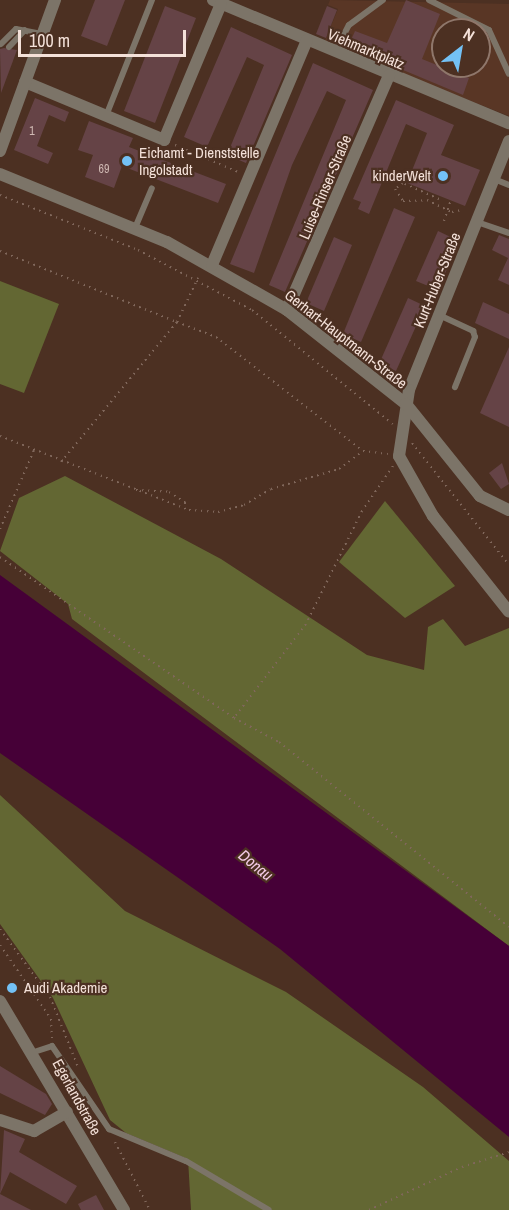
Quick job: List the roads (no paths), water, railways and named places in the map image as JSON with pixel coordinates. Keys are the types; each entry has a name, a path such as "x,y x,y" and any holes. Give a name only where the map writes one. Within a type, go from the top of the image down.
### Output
{"street":[{"path":"0,151 55,0"},
{"path":"25,82 164,140 217,2"},
{"name":"Viehmarktplatz","path":"217,2 509,123"},
{"path":"212,265 307,40"},
{"name":"Luise-Rinser-Straße","path":"287,310 389,75"},
{"name":"Kurt-Huber-Straße","path":"509,141 406,404 399,456 433,516 509,612"},
{"name":"Gerhart-Hauptmann-Straße","path":"0,174 135,228 212,265 287,310 406,404 480,496 509,510"},
{"name":"Egerlandstraße","path":"0,1001 34,1052 124,1210"},
{"path":"0,1120 34,1131 67,1112"}],"lane":[{"path":"106,116 152,0"},
{"path":"335,52 349,25 383,0"},
{"path":"429,0 489,30 509,74"},
{"path":"9,47 25,29"},
{"path":"1,44 9,32 25,29 42,34"},
{"path":"494,179 509,185"},
{"path":"135,228 152,188"},
{"path":"477,222 509,233"},
{"path":"439,315 475,337 455,387"},
{"path":"34,1052 52,1046 109,1130 186,1161 269,1210"}],"water":[{"name":"Donau","path":"0,575 509,946 509,1137 280,949 0,753"}],"place":[{"name":"Eichamt - Dienststelle Ingolstadt","path":"127,161"},
{"name":"kinderWelt","path":"443,176"},
{"name":"Audi Akademie","path":"12,988"}]}
